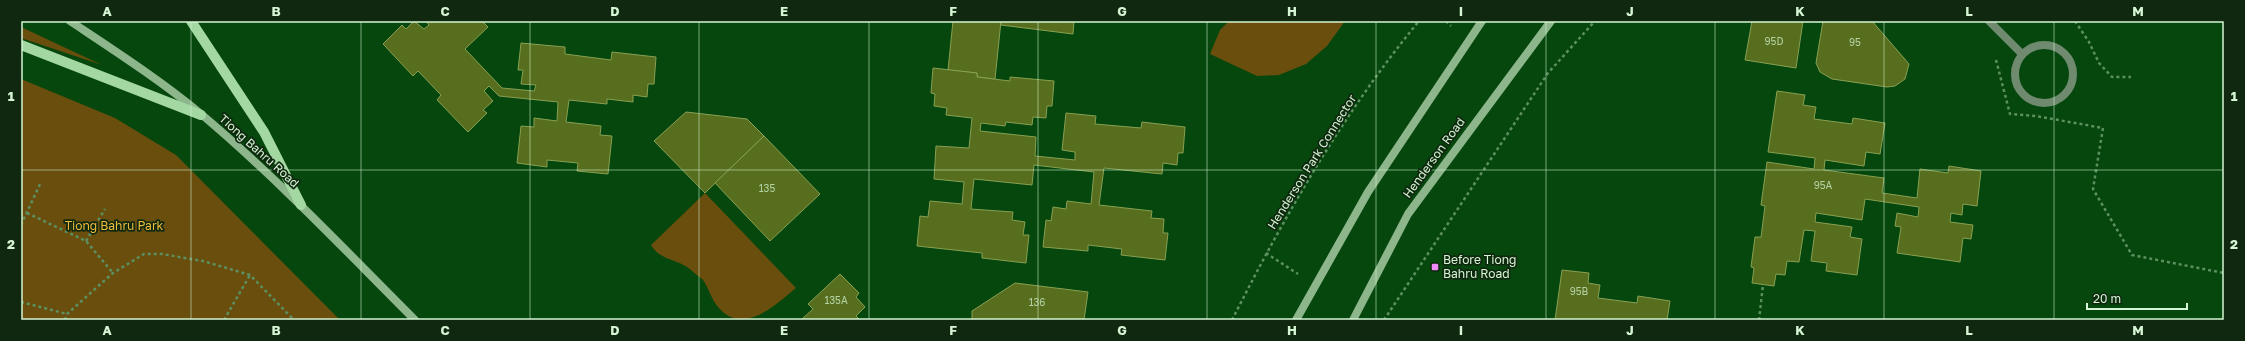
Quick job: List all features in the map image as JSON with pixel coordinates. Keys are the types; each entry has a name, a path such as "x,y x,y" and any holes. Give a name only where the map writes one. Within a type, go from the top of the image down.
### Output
{"main road":[{"name":"Tiong Bahru Road","path":"70,21 153,76 202,115 301,205 415,320"},
{"path":"191,21 264,132 301,205"},
{"path":"1296,320 1368,192 1482,21"},
{"name":"Henderson Road","path":"1353,320 1408,214 1551,21"},
{"path":"21,45 202,115"}],"lane":[{"path":"1989,21 2022,54"},
{"path":"2048,44 2062,50 2070,61 2074,74 2070,88 2062,98 2050,102 2037,102 2024,95 2016,82 2016,68 2022,54 2034,46 2048,44"}],"path":[{"name":"Henderson Park Connector","path":"1232,320 1266,254 1311,176 1379,70 1419,21"},
{"path":"1384,320 1548,73 1595,21"},
{"path":"2075,21 2089,42 2099,63 2112,77 2131,77"},
{"path":"1994,55 2010,114 2036,116 2103,128 2093,189 2132,255 2224,273"},
{"path":"21,225 42,182"},
{"path":"86,241 105,208"},
{"path":"27,213 86,241 114,273"},
{"path":"65,320 67,314 114,273 144,254 162,254 204,260 250,275 294,320"},
{"path":"1266,254 1316,285"},
{"path":"224,320 250,275"},
{"path":"1759,320 1763,285"},
{"path":"21,302 67,314"}],"green space":[{"path":"1229,21 1345,21 1327,46 1306,64 1279,75 1257,76 1210,54 1220,30"},
{"path":"21,27 102,65 21,38"},
{"name":"Tiong Bahru Park","path":"21,79 115,118 176,155 340,320 21,320"},
{"path":"705,193 796,288 769,309 748,319 738,319 728,315 718,307 702,279 686,266 659,254 651,245"}],"building":[{"path":"414,21 424,29 429,25 426,21 482,21 488,27 465,49 502,88 534,91 536,85 521,84 523,70 518,70 521,43 565,47 565,54 611,60 612,52 656,57 654,84 648,84 647,97 633,95 633,102 607,99 607,104 569,100 566,122 601,126 600,135 612,136 608,174 577,171 578,163 547,160 547,167 517,163 521,126 534,127 534,118 557,121 558,102 499,96 489,86 484,91 493,101 483,110 487,113 468,132 437,100 441,95 418,71 413,76 383,44 402,25 406,29"},
{"path":"953,21 1001,21 995,79 977,77 977,73 948,70"},
{"path":"1001,21 1074,21 1073,34 1001,25"},
{"path":"1752,21 1803,21 1796,68 1745,60"},
{"path":"1823,21 1872,21 1909,64 1905,79 1895,86 1887,87 1832,79 1820,72 1816,63"},
{"path":"933,68 977,73 977,77 1010,81 1010,77 1054,81 1052,106 1047,106 1046,118 1033,117 1032,125 1006,122 1005,126 981,123 980,131 1036,137 1035,156 1075,160 1075,152 1062,150 1066,113 1096,116 1095,124 1141,128 1142,122 1185,127 1183,153 1178,153 1177,165 1163,163 1162,174 1104,168 1099,205 1152,211 1151,218 1164,219 1163,233 1168,233 1165,260 1121,255 1122,249 1088,245 1088,251 1043,247 1046,220 1051,221 1053,207 1066,209 1067,201 1091,204 1094,172 1034,165 1032,185 974,179 971,209 1013,212 1012,220 1025,222 1023,235 1029,235 1026,263 982,258 982,253 917,246 920,216 928,217 930,201 962,204 964,182 934,179 936,146 969,148 972,118 946,115 947,108 934,106 935,94 931,93"},
{"path":"1777,91 1805,95 1803,105 1816,107 1814,119 1852,124 1853,118 1885,123 1880,154 1866,152 1864,166 1825,160 1824,170 1884,178 1882,193 1917,198 1920,169 1948,173 1949,166 1981,171 1977,206 1963,204 1962,215 1951,213 1950,222 1973,225 1971,239 1963,238 1960,262 1897,253 1901,227 1895,226 1897,213 1918,217 1919,207 1865,199 1862,220 1816,213 1815,222 1852,227 1850,237 1862,239 1857,275 1826,271 1827,263 1811,261 1815,231 1804,230 1799,262 1787,261 1785,275 1776,274 1774,286 1752,283 1754,268 1751,267 1755,237 1761,237 1765,206 1761,205 1767,162 1814,169 1815,158 1768,152"},
{"path":"686,112 747,119 764,136 705,193 654,141"},
{"path":"764,136 820,194 770,241 715,183"},
{"path":"1562,270 1589,273 1588,283 1600,285 1598,298 1637,303 1638,296 1670,301 1667,320 1555,320"},
{"path":"840,274 859,293 856,297 865,307 856,316 860,320 801,320 813,309 808,304"},
{"path":"1015,283 1088,292 1084,320 972,320 972,311"}],"place":[{"name":"Before Tiong Bahru Road","path":"1435,267"}]}
